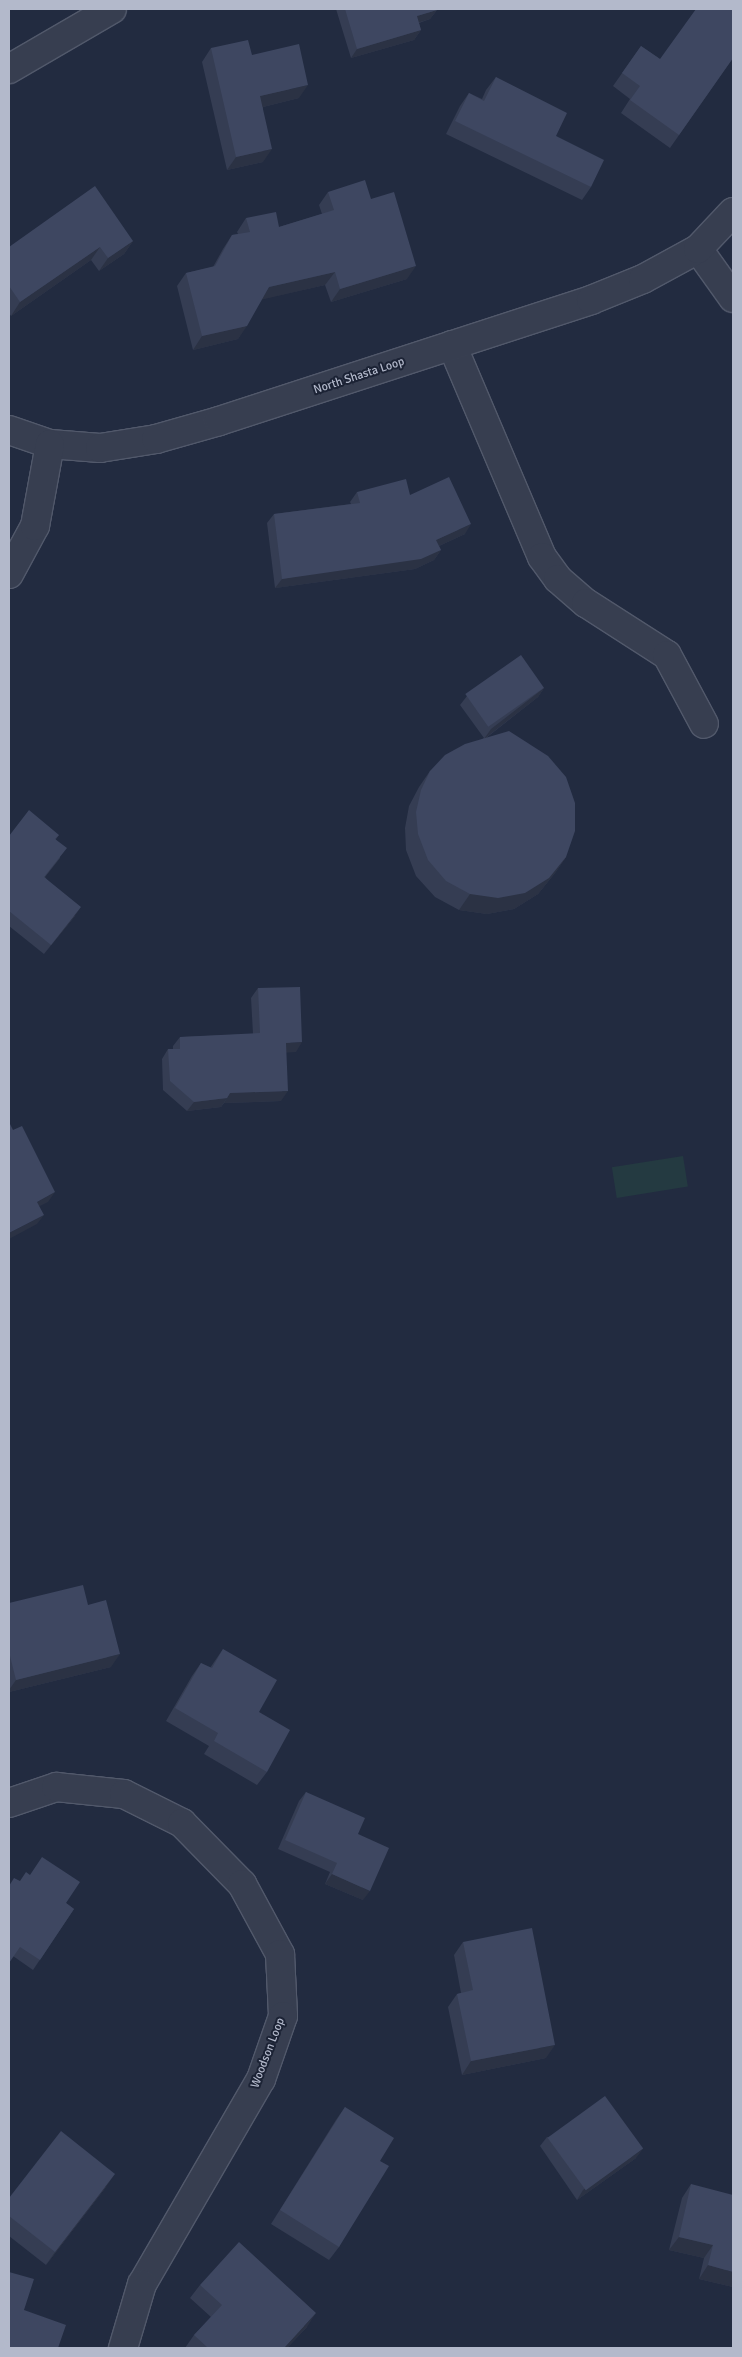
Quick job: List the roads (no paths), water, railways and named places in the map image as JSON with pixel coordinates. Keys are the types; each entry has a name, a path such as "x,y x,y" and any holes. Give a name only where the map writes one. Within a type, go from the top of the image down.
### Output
{"street":[{"path":"9,69 112,9"},
{"name":"North Shasta Loop","path":"9,430 50,444 100,448 156,439 452,346 590,300 643,279 698,249 733,212"},
{"path":"698,249 733,298"},
{"path":"452,346 542,556 558,578 586,603 668,655 704,724"},
{"path":"9,574 35,526 50,444"},
{"name":"Woodson Loop","path":"9,1803 56,1787 124,1794 182,1823 242,1884 280,1954 283,2016 261,2079 142,2284 123,2348"}]}
